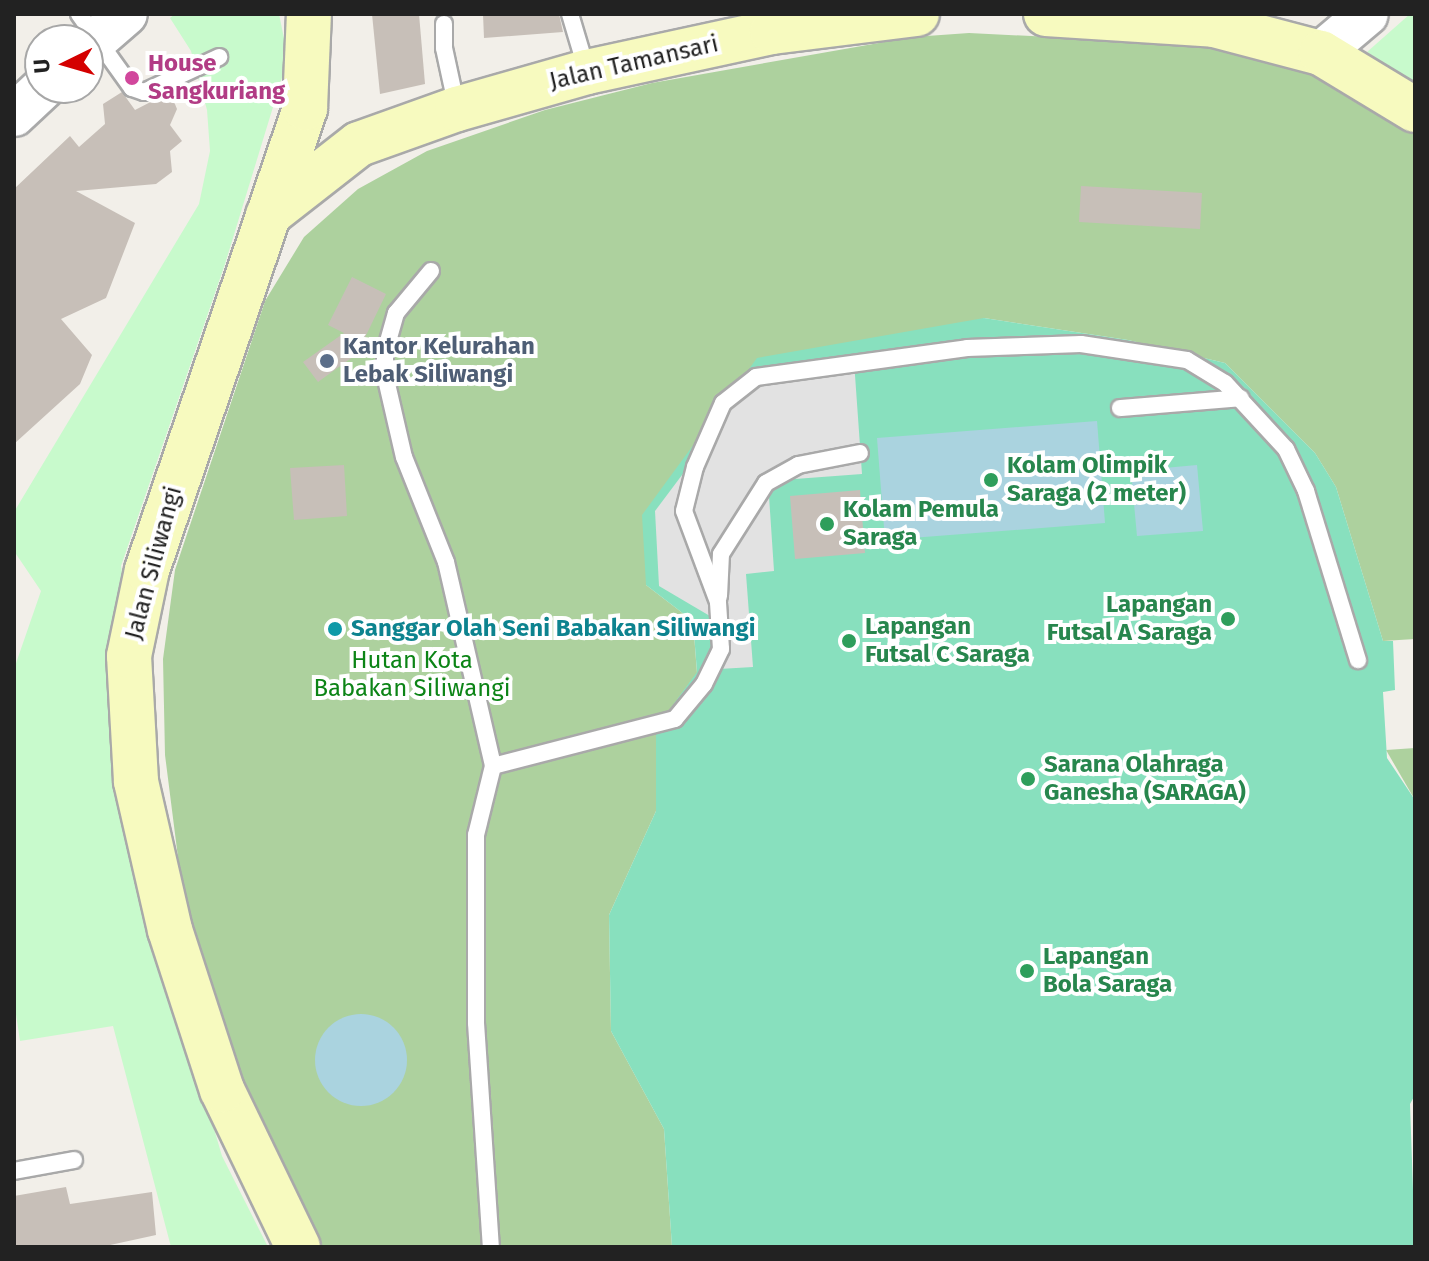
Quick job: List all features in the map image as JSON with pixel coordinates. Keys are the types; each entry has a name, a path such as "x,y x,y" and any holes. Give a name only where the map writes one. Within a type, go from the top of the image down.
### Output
{"main road":[{"name":"Jalan Tamansari","path":"268,215 359,144 457,109 587,72 772,32 917,14"},
{"path":"1046,14 1214,25 1321,53 1415,110"},
{"name":"Jalan Siliwangi","path":"298,1247 222,1090 170,930 136,781 129,656 147,570 305,108 307,17"},
{"path":"305,108 359,144"}],"street":[{"path":"1169,14 1214,25"},
{"path":"1321,53 1367,14"}],"lane":[{"path":"570,14 587,72"},
{"path":"444,24 444,48 457,109"},
{"path":"104,39 132,88 144,92 219,57"},
{"path":"431,271 396,313 385,352 385,375 404,457 446,562 493,766 476,851 476,1023 491,1247"},
{"path":"718,602 684,511 695,467 723,403 756,377 967,348 1081,344 1187,360 1241,398 1286,449 1306,491 1358,660"},
{"path":"1120,408 1241,398"},
{"path":"493,766 675,719 704,684 721,649 718,602 721,554 766,483 798,465 860,453"},
{"path":"14,1171 74,1160"}],"green space":[{"path":"175,14 279,14 288,58 225,264 121,566 189,1044 222,1156 268,1247 171,1247 113,1026 20,1041 14,1001 14,669 41,591 14,551 14,512 199,204 210,151 207,110 191,51 170,18"},
{"path":"1410,14 1415,14 1415,86 1367,52"},
{"name":"Hutan Kota Babakan Siliwangi","path":"969,33 1255,47 1313,62 1415,123 1415,639 1383,641 1336,487 1315,453 1225,363 1128,340 984,318 646,585 693,621 697,673 656,728 656,811 609,915 611,1031 664,1129 672,1247 323,1247 245,1087 212,990 181,881 165,755 163,659 175,570 265,301 304,237 358,189 427,151 545,110 652,83 913,37"},
{"name":"Sarana Olahraga Ganesha (SARAGA)","path":"984,318 1128,340 1225,363 1315,453 1336,487 1383,641 1393,641 1395,690 1383,692 1387,758 1415,800 1415,1095 1410,1104 1415,1247 672,1247 664,1129 611,1031 609,915 656,811 656,728 697,672 693,621 646,585 642,515 757,358"},
{"path":"1415,748 1415,800 1386,750"}],"shaded area":[{"path":"854,361 862,474 768,481 774,571 746,574 753,667 719,669 715,619 659,586 655,511 763,367"}],"water":[{"name":"Kolam Olimpik Saraga (2 meter)","path":"1097,421 1105,523 885,540 877,438"},
{"path":"1197,465 1203,531 1137,536 1131,471"},
{"path":"361,1014 379,1017 394,1027 404,1042 407,1060 404,1078 394,1093 379,1103 361,1106 343,1103 328,1093 318,1078 315,1060 318,1042 328,1027 343,1017"}],"building":[{"path":"372,14 419,14 425,84 380,94"},
{"path":"483,14 559,14 563,32 484,38"},
{"path":"122,92 135,110 170,92 177,109 170,125 182,141 170,151 172,172 156,184 76,191 135,223 106,298 61,319 92,355 80,384 14,444 14,189 70,136 79,147 105,124 104,103"},
{"path":"1081,186 1202,193 1200,229 1079,222"},
{"path":"352,277 386,294 357,354 318,382 303,362 344,333 328,325"},
{"path":"344,465 347,516 294,520 290,468"},
{"name":"Kolam Pemula Saraga","path":"860,490 865,553 795,559 790,496"},
{"path":"66,1187 70,1204 152,1192 156,1235 101,1247 14,1247 14,1196"}],"place":[{"name":"House Sangkuriang","path":"132,78"},
{"name":"Kantor Kelurahan Lebak Siliwangi","path":"327,361"},
{"name":"Kolam Olimpik Saraga (2 meter)","path":"991,480"},
{"name":"Kolam Pemula Saraga","path":"827,524"},
{"name":"Lapangan Futsal A Saraga","path":"1228,619"},
{"name":"Sanggar Olah Seni Babakan Siliwangi","path":"335,629"},
{"name":"Lapangan Futsal C Saraga","path":"849,641"},
{"name":"Sarana Olahraga Ganesha (SARAGA)","path":"1028,779"},
{"name":"Lapangan Bola Saraga","path":"1027,971"}]}
